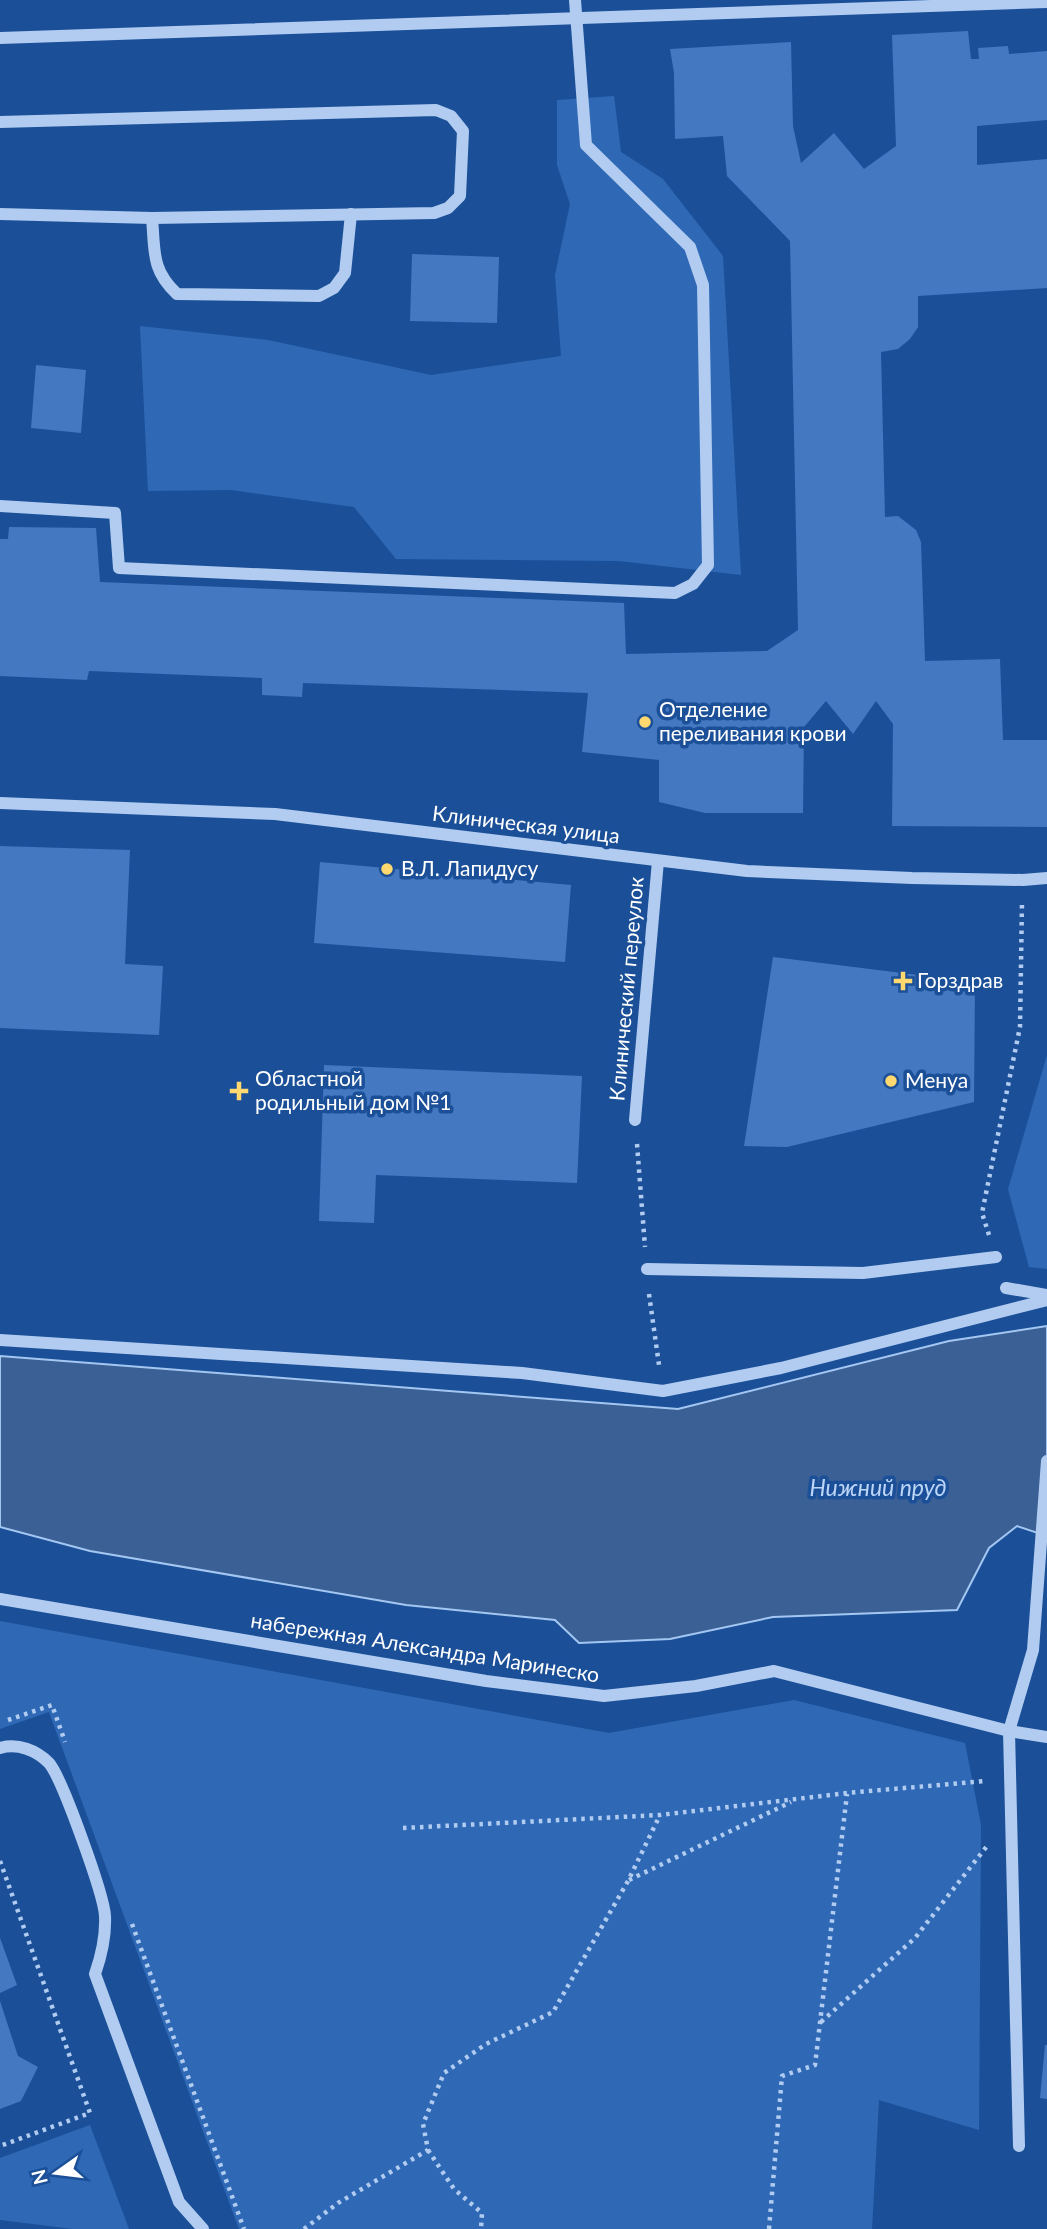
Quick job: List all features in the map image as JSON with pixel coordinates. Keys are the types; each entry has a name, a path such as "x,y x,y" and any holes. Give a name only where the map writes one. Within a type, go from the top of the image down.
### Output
{"street":[{"path":"0,506 115,513 119,568 675,593 693,584 708,565 704,285 690,247 586,145 575,0"},
{"path":"0,37 1047,2"},
{"path":"0,122 436,110 451,116 463,131 460,196 448,208 434,213 152,218 0,214"},
{"path":"152,218 156,265 163,282 177,294 319,296 334,288 345,273 351,214"},
{"name":"Клиническая улица","path":"0,803 275,814 747,871 1023,880 1047,878"},
{"name":"Клинический переулок","path":"635,1120 658,861"},
{"path":"647,1269 863,1273 996,1257"},
{"path":"1006,1288 1047,1297"},
{"path":"0,1340 522,1373 663,1391 781,1367 1047,1297"},
{"path":"1020,2146 1009,1731 1033,1650 1047,1461"},
{"name":"набережная Александра Маринеско","path":"0,1599 486,1681 604,1696 696,1686 774,1671 1009,1731 1047,1737"},
{"path":"0,1748 23,1747 36,1752 57,1773 86,1851 105,1913 104,1946 95,1974 179,2202 203,2229"}],"path":[{"path":"982,1213 1020,1027 1023,880"},
{"path":"0,1723 52,1705 66,1744"},
{"path":"403,1828 660,1815 847,1793 1009,1778"},
{"path":"769,2229 782,2077 815,2065 847,1793"},
{"path":"628,1881 796,1800"},
{"path":"481,2229 482,2213 454,2189 428,2150 423,2124 444,2073 486,2044 553,2012 628,1881 660,1815"},
{"path":"820,2023 915,1938 1011,1816"},
{"path":"0,1861 90,2113 0,2146"},
{"path":"128,1914 244,2229"},
{"path":"304,2229 338,2203 428,2150"}],"shaded area":[{"path":"614,96 621,152 663,179 723,256 741,575 619,561 396,559 354,507 231,490 148,491 140,326 268,340 431,375 561,356 555,275 570,204 557,165 557,100"},
{"path":"1047,1055 1047,1269 1029,1267 1008,1189"},
{"path":"0,1621 609,1733 794,1700 965,1743 981,1825 979,2130 879,2100 872,2229 239,2229 49,1712 0,1729"},
{"path":"90,2125 129,2229 73,2229 0,2220 0,2158"}],"water":[{"name":"Нижний пруд","path":"1047,1326 1047,1536 1017,1526 989,1548 957,1610 773,1617 670,1639 579,1643 555,1620 406,1605 90,1551 0,1527 0,1356 678,1409 949,1341"}],"building":[{"path":"968,31 971,59 979,59 978,48 1008,46 1009,54 1047,51 1047,120 977,126 977,165 1047,159 1047,288 918,296 918,327 910,339 898,349 881,352 885,517 898,516 916,530 921,542 925,661 1000,659 1003,740 1047,740 1047,827 892,826 893,724 876,701 853,734 826,701 804,727 803,813 705,813 659,802 659,760 582,752 588,693 303,683 302,697 262,695 262,678 89,671 87,680 0,676 0,539 8,539 9,527 96,528 100,582 624,603 626,654 767,651 798,630 790,241 727,176 723,136 675,139 674,73 670,49 791,42 793,126 801,163 834,133 864,169 896,146 892,35"},
{"path":"412,254 499,257 497,323 410,321"},
{"path":"36,365 86,370 81,433 31,428"},
{"path":"0,846 130,850 125,964 163,966 159,1035 0,1028"},
{"path":"320,862 571,885 565,962 314,943"},
{"path":"773,957 975,982 974,1102 787,1147 744,1146"},
{"path":"324,1065 582,1076 577,1183 376,1175 374,1223 319,1221"},
{"path":"0,1938 17,1985 0,1993"},
{"path":"0,2001 18,2056 38,2067 21,2101 0,2109"},
{"path":"1047,2045 1047,2099 1040,2098"}],"place":[{"name":"Отделение переливания крови","path":"645,722"},
{"name":"В.Л. Лапидусу","path":"387,869"},
{"name":"Горздрав","path":"903,981"},
{"name":"Менуа","path":"891,1081"},
{"name":"Областной родильный дом №1","path":"239,1091"}]}
